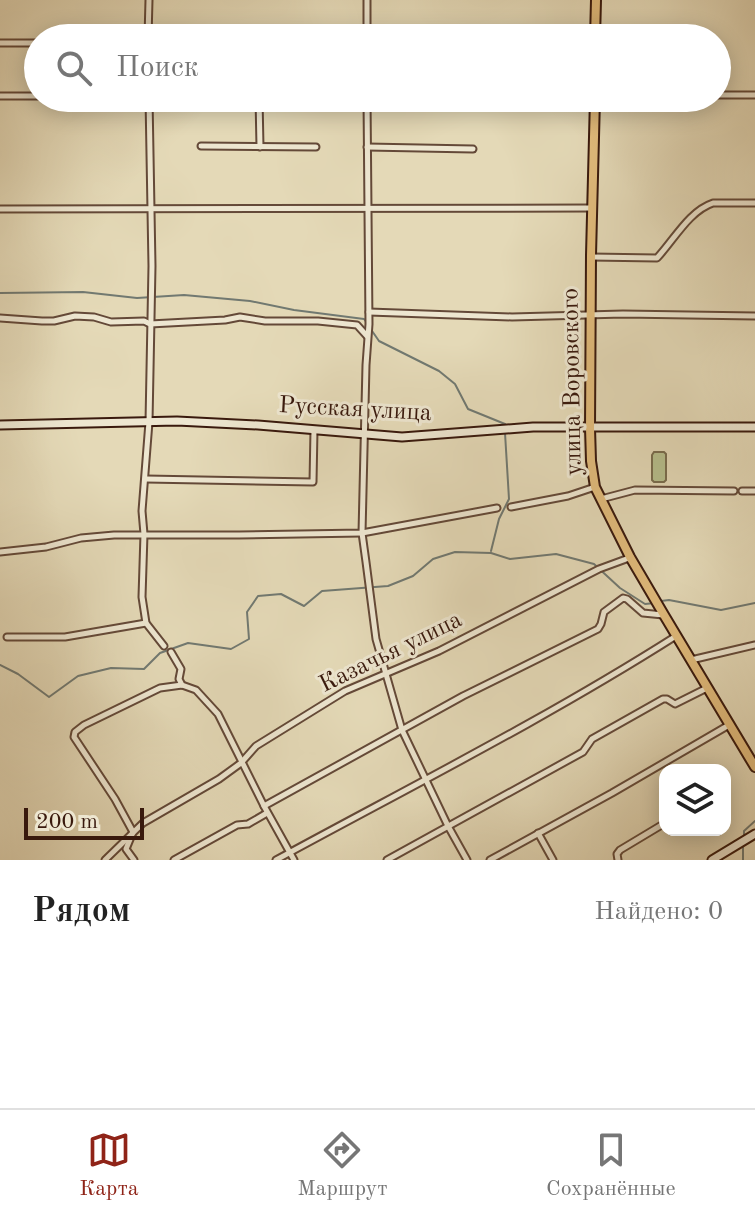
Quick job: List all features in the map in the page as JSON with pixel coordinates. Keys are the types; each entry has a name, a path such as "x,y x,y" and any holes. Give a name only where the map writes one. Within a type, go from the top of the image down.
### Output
{"main road":[{"path":"595,24 596,0"},
{"name":"улица Воровского","path":"595,112 590,428 595,487 630,557 755,767"}],"street":[{"path":"148,24 149,0"},
{"path":"367,0 367,24"},
{"path":"0,43 24,43"},
{"path":"731,95 755,95"},
{"path":"0,96 24,96"},
{"path":"149,112 152,266 149,422 142,511 142,597 146,623 164,646"},
{"path":"259,112 260,147"},
{"path":"367,112 369,312 362,533 376,639 402,730 467,860"},
{"path":"201,146 316,147"},
{"path":"367,147 473,149"},
{"path":"591,257 657,258 707,205 755,203"},
{"path":"0,209 593,208"},
{"path":"369,312 512,317 755,316"},
{"path":"0,318 54,321 75,316 150,324 237,317 357,325 367,336"},
{"name":"Русская улица","path":"0,425 177,421 366,435 424,436 505,428 755,427"},
{"path":"146,479 313,482 314,429"},
{"path":"511,507 568,496 595,487"},
{"path":"600,499 635,490 734,491"},
{"path":"742,491 755,491"},
{"path":"0,552 46,547 81,538 144,534 362,533 497,508"},
{"name":"Казачья улица","path":"105,860 143,823 219,779 241,763 256,746 345,691 439,651 599,569 630,557"},
{"path":"174,860 237,825 248,824 266,809 463,696 598,629 604,612 623,598 643,613 664,615"},
{"path":"7,637 65,637 146,623"},
{"path":"276,860 619,672 676,636"},
{"path":"691,660 755,645"},
{"path":"171,652 181,669 179,679 182,685"},
{"path":"134,860 126,849 133,832 115,799 79,748 75,732 160,688 182,685 196,690 218,714 294,860"},
{"path":"387,860 583,752 592,739 663,699 675,704 707,688"},
{"path":"490,860 730,725"},
{"path":"618,860 620,850 659,827"},
{"path":"538,833 553,860"},
{"path":"712,860 755,834"}],"green space":[{"path":"654,452 666,454 664,482 652,480"}],"waterway":[{"path":"0,293 83,292 137,298 184,295 250,301 364,319 367,323"},
{"path":"370,328 379,341 439,371 455,384 468,409 505,424 505,427"},
{"path":"491,551 499,519 509,499 505,433"},
{"path":"0,665 49,697 78,676 111,668 144,669 160,653 188,643 231,649 249,639 247,612 258,596 281,594 304,606 322,591 388,586 413,576 433,559 455,552 491,553 510,559 556,554 594,564 620,588 645,604 655,603"},
{"path":"661,601 721,610 755,603"},
{"path":"744,839 744,831 755,821"},
{"path":"743,845 743,860"}]}
